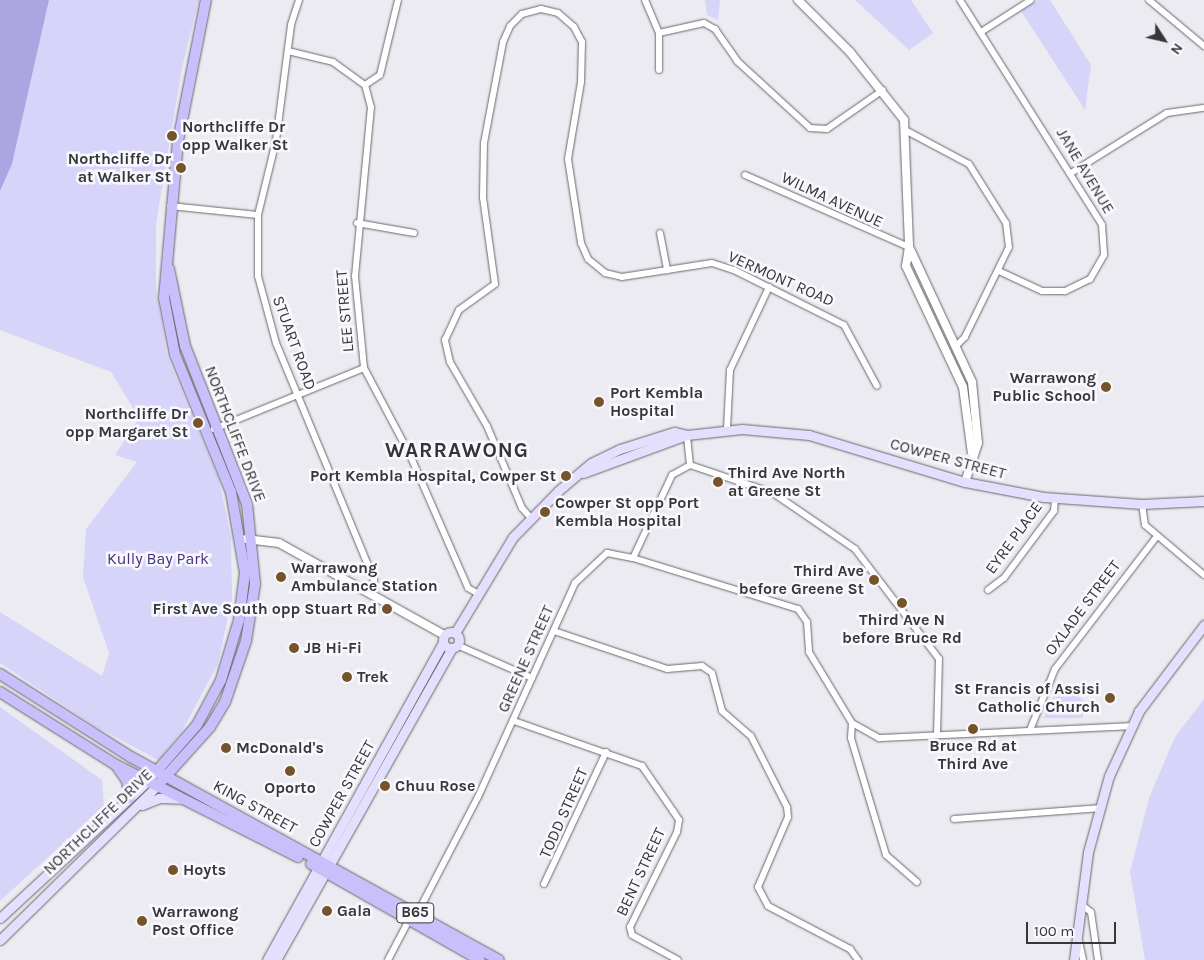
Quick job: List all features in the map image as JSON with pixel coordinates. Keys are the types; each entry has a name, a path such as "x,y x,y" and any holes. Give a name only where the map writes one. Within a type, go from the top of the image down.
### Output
{"main road":[{"name":"NORTHCLIFFE DRIVE","path":"0,940 128,812 153,783 158,771 201,719 227,666 243,594 242,540 231,492 168,325 163,268 191,64 206,0"},
{"name":"NORTHCLIFFE DRIVE","path":"0,918 130,798 168,776 210,728 236,679 251,618 254,538 247,504 174,305 169,267 170,206"},
{"name":"COWPER STREET","path":"583,473 644,449 687,435 727,429 809,435 965,482 1055,499 1142,504 1204,501"},
{"name":"COWPER STREET","path":"455,633 478,593 530,517 583,473 620,449 674,432 687,435"},
{"path":"608,464 620,449 644,449"},
{"path":"1074,960 1099,808 1131,726 1204,625"},
{"path":"455,633 455,647 443,639 455,633"},
{"name":"COWPER STREET","path":"276,960 443,639"},
{"name":"COWPER STREET","path":"266,960 324,868 455,647"},
{"name":"KING STREET","path":"0,674 74,724 168,776 324,868 412,916 499,960"},
{"name":"KING STREET","path":"0,692 116,765 324,868"},
{"path":"116,765 127,781 130,798"},
{"path":"128,812 159,798 188,800"},
{"path":"0,926 17,902"},
{"name":"KING STREET","path":"412,916 429,931 480,960"}],"street":[{"name":"STUART ROAD","path":"299,0 288,51 276,142 258,215 258,276 265,308 297,394 374,580 372,595"},
{"path":"288,51 333,62 365,85 380,75 398,0"},
{"path":"645,0 659,33 659,70"},
{"path":"798,0 883,90 904,120 909,247 906,266 964,387 972,454"},
{"name":"JANE AVENUE","path":"960,0 1102,224 1104,255 1090,279 1065,291 1042,291 999,271"},
{"path":"981,32 1031,0"},
{"path":"1149,0 1204,46"},
{"name":"VERMONT ROAD","path":"530,517 446,350 449,326 459,310 495,284 483,198 484,143 492,91 510,26 522,14 541,9 558,13 574,27 582,42 581,82 568,158 581,243 588,259 605,273 622,277 712,263 769,287 844,325 877,386"},
{"path":"659,33 704,23 715,29 737,61 810,128 827,129 883,90"},
{"name":"LEE STREET","path":"365,85 371,107 357,223 355,276 364,368 410,455 468,588 478,593"},
{"path":"1071,173 1166,114 1204,108"},
{"path":"904,130 969,164 1006,223 1009,247 999,271 965,337 956,346"},
{"name":"WILMA AVENUE","path":"745,175 909,247"},
{"path":"170,206 258,215"},
{"path":"357,223 414,233"},
{"path":"660,233 667,270"},
{"path":"909,247 972,382 978,443 972,454 965,482"},
{"path":"727,429 730,370 769,287"},
{"path":"208,432 364,368"},
{"path":"687,435 690,465"},
{"path":"937,733 939,659 855,549 777,495 690,465 672,475 633,558 798,610 807,622 813,661 852,723 880,738 937,733 1131,726"},
{"name":"EYRE PLACE","path":"988,590 1004,578 1054,511 1055,499"},
{"path":"1142,504 1143,522 1204,575"},
{"name":"OXLADE STREET","path":"1030,730 1055,669 1157,536"},
{"path":"242,540 254,538 279,543 372,595 443,639"},
{"name":"GREENE STREET","path":"388,960 514,721 575,583 607,553 633,558"},
{"path":"554,631 667,668 702,666 712,673 722,711 751,736 787,807 788,817 758,887 768,906 850,950 858,960"},
{"path":"455,647 532,678"},
{"name":"BENT STREET","path":"514,721 642,766 678,820 630,927 632,935 678,960"},
{"path":"852,723 851,738 882,846 917,882"},
{"name":"TODD STREET","path":"544,884 606,752"},
{"path":"954,819 1099,808"},
{"path":"1082,905 1091,912 1098,960"},
{"path":"1079,937 1083,960"}],"green space":[{"name":"Kully Bay Park","path":"49,0 199,0 182,68 156,224 156,287 167,355 219,480 231,537 232,598 218,664 181,733 158,760 95,726 0,663 0,612 102,676 109,653 83,577 86,529 137,462 115,455 139,418 111,372 0,330 0,191 12,164"},
{"path":"705,0 720,0 718,20 707,15"},
{"path":"855,0 911,0 933,33 909,50"},
{"path":"1038,0 1050,0 1091,65 1085,110 1021,11"},
{"path":"1060,681 1088,704 1082,718 1044,718"},
{"path":"1204,699 1204,960 1145,960 1130,872 1149,798 1175,737"},
{"path":"0,707 102,780 104,806 0,901"}],"shaded area":[{"path":"0,0 49,0 12,164 0,191"}],"place":[{"name":"Northcliffe Dr opp Walker St","path":"172,136"},
{"name":"Northcliffe Dr at Walker St","path":"181,168"},
{"name":"Warrawong Public School","path":"1106,387"},
{"name":"Port Kembla Hospital","path":"599,402"},
{"name":"Northcliffe Dr opp Margaret St","path":"198,423"},
{"name":"Port Kembla Hospital, Cowper St","path":"566,476"},
{"name":"Third Ave North at Greene St","path":"718,482"},
{"name":"Cowper St opp Port Kembla Hospital","path":"545,512"},
{"name":"Warrawong Ambulance Station","path":"281,577"},
{"name":"Third Ave before Greene St","path":"874,580"},
{"name":"Third Ave N before Bruce Rd","path":"902,603"},
{"name":"First Ave South opp Stuart Rd","path":"387,609"},
{"name":"JB Hi-Fi","path":"294,648"},
{"name":"Trek","path":"347,677"},
{"name":"St Francis of Assisi Catholic Church","path":"1110,698"},
{"name":"Bruce Rd at Third Ave","path":"973,729"},
{"name":"McDonald's","path":"226,748"},
{"name":"Oporto","path":"290,771"},
{"name":"Chuu Rose","path":"385,786"},
{"name":"Hoyts","path":"173,870"},
{"name":"Gala","path":"327,911"},
{"name":"Warrawong Post Office","path":"142,921"}],"district":[{"name":"WARRAWONG","path":"457,450"}]}
